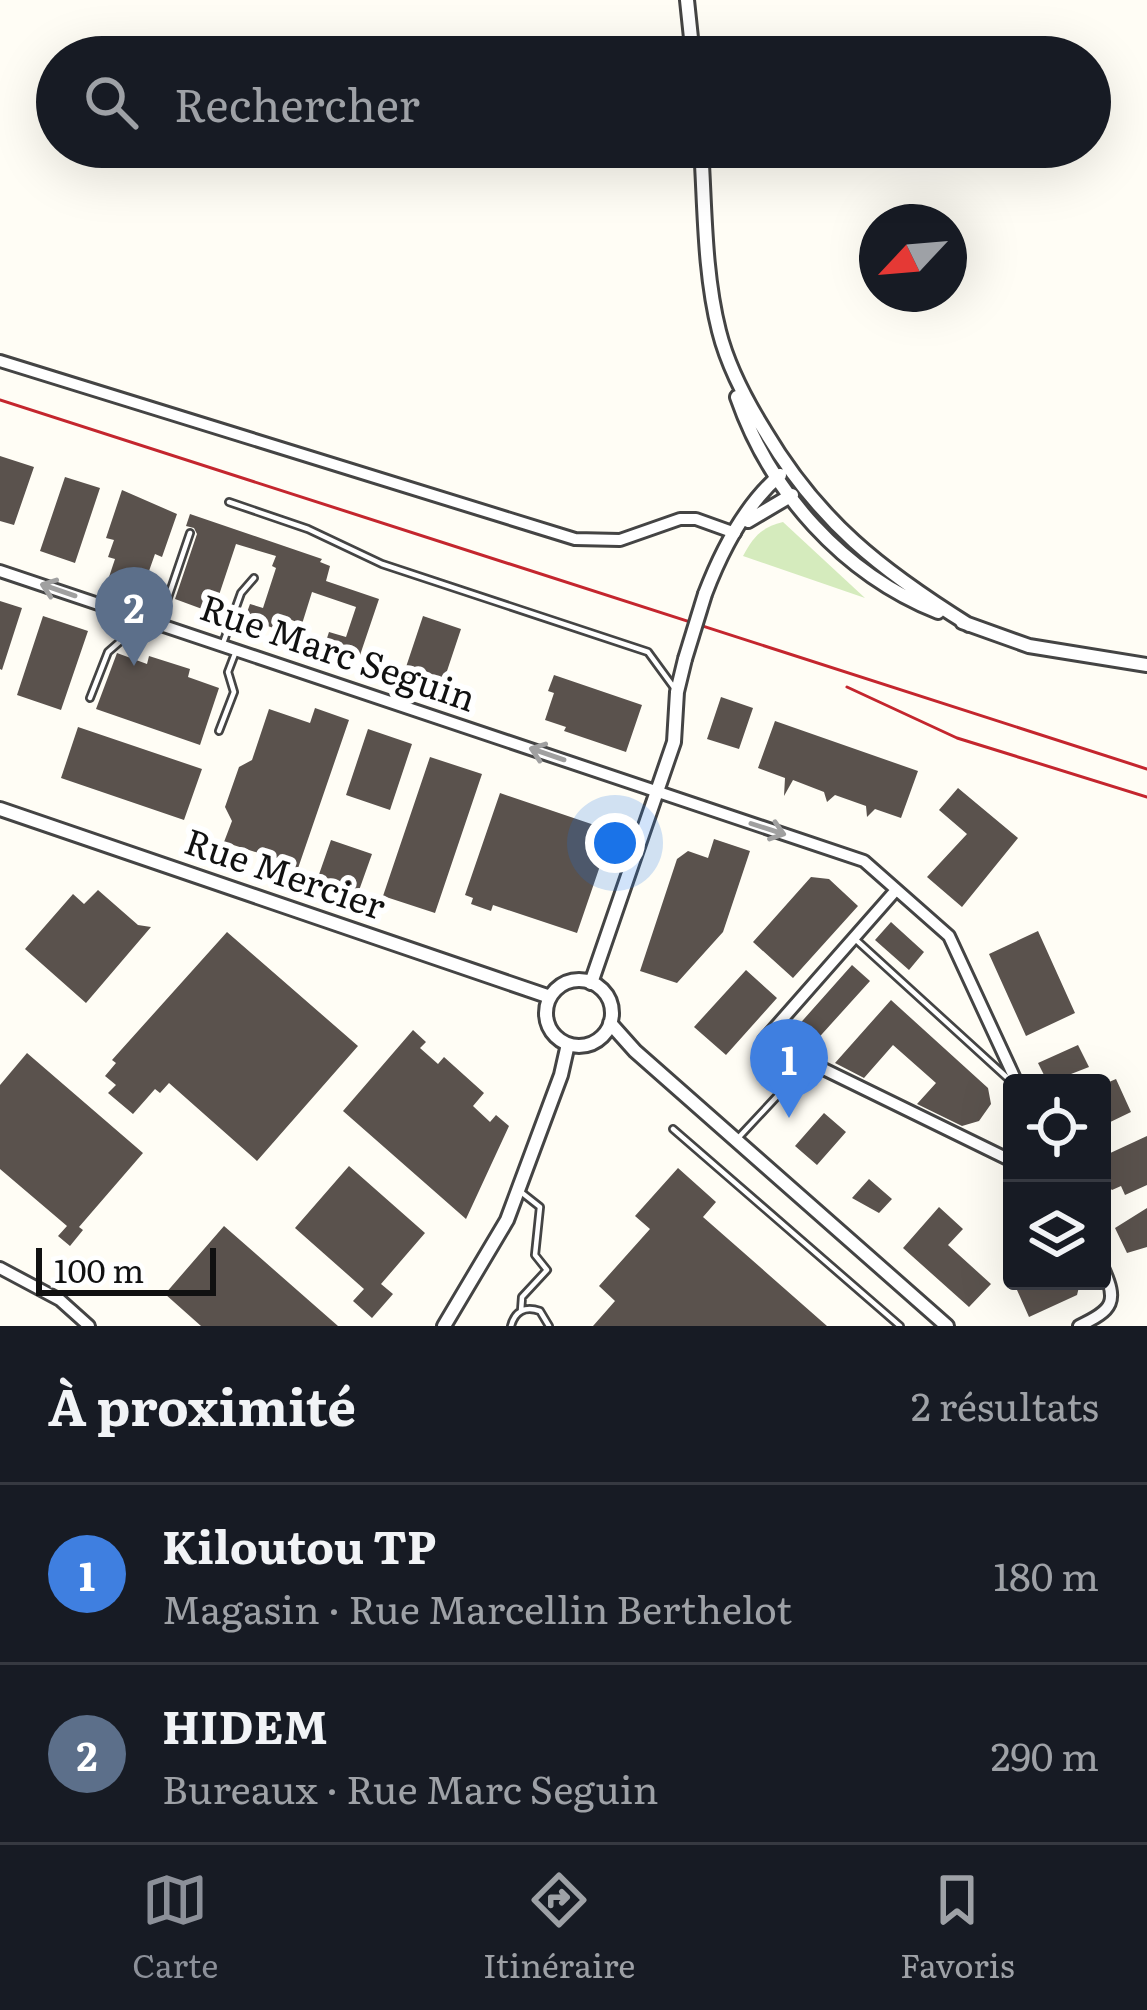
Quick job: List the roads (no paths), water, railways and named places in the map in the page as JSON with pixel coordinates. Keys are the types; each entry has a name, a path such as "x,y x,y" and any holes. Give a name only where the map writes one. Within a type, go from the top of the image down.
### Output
{"street":[{"path":"687,0 691,36"},
{"path":"702,168 710,285 732,373 796,494 864,554 969,625 1029,646 1147,665"},
{"path":"0,361 575,539 620,540 680,519 738,529 796,494"},
{"path":"591,983 674,742 677,692 705,594 738,529 782,473"},
{"name":"Rue Marc Seguin","path":"0,571 864,861 950,936 1011,1074"},
{"name":"Rue Mercier","path":"0,809 550,997"},
{"path":"896,890 764,1040 1003,1157"},
{"path":"565,983 591,983 610,1001 610,1024 598,1040 568,1044 558,1038 547,1018 550,997 565,983"},
{"path":"610,1024 946,1326"},
{"path":"444,1326 508,1220 568,1044"},
{"path":"0,1268 60,1300 89,1326"},
{"path":"1079,1326 1101,1316 1110,1303 1111,1290"}],"lane":[{"path":"229,502 308,529 382,565 648,652 677,692"},
{"path":"159,624 190,533"},
{"path":"222,646 241,593 254,578"},
{"path":"91,698 109,652 124,638 130,615"},
{"path":"219,731 234,692 228,672 236,651"},
{"path":"854,938 1005,1074"},
{"path":"736,1140 781,1091"},
{"path":"674,1129 900,1326"},
{"path":"511,1326 521,1311 522,1297 547,1270 535,1255 540,1207 518,1191"},
{"path":"521,1311 539,1311 549,1326"}],"railway":[{"path":"0,400 1147,769"},
{"path":"847,687 957,738 1147,797"}],"place":[{"name":"HIDEM","path":"134,666"},
{"name":"Kiloutou TP","path":"789,1118"}]}
